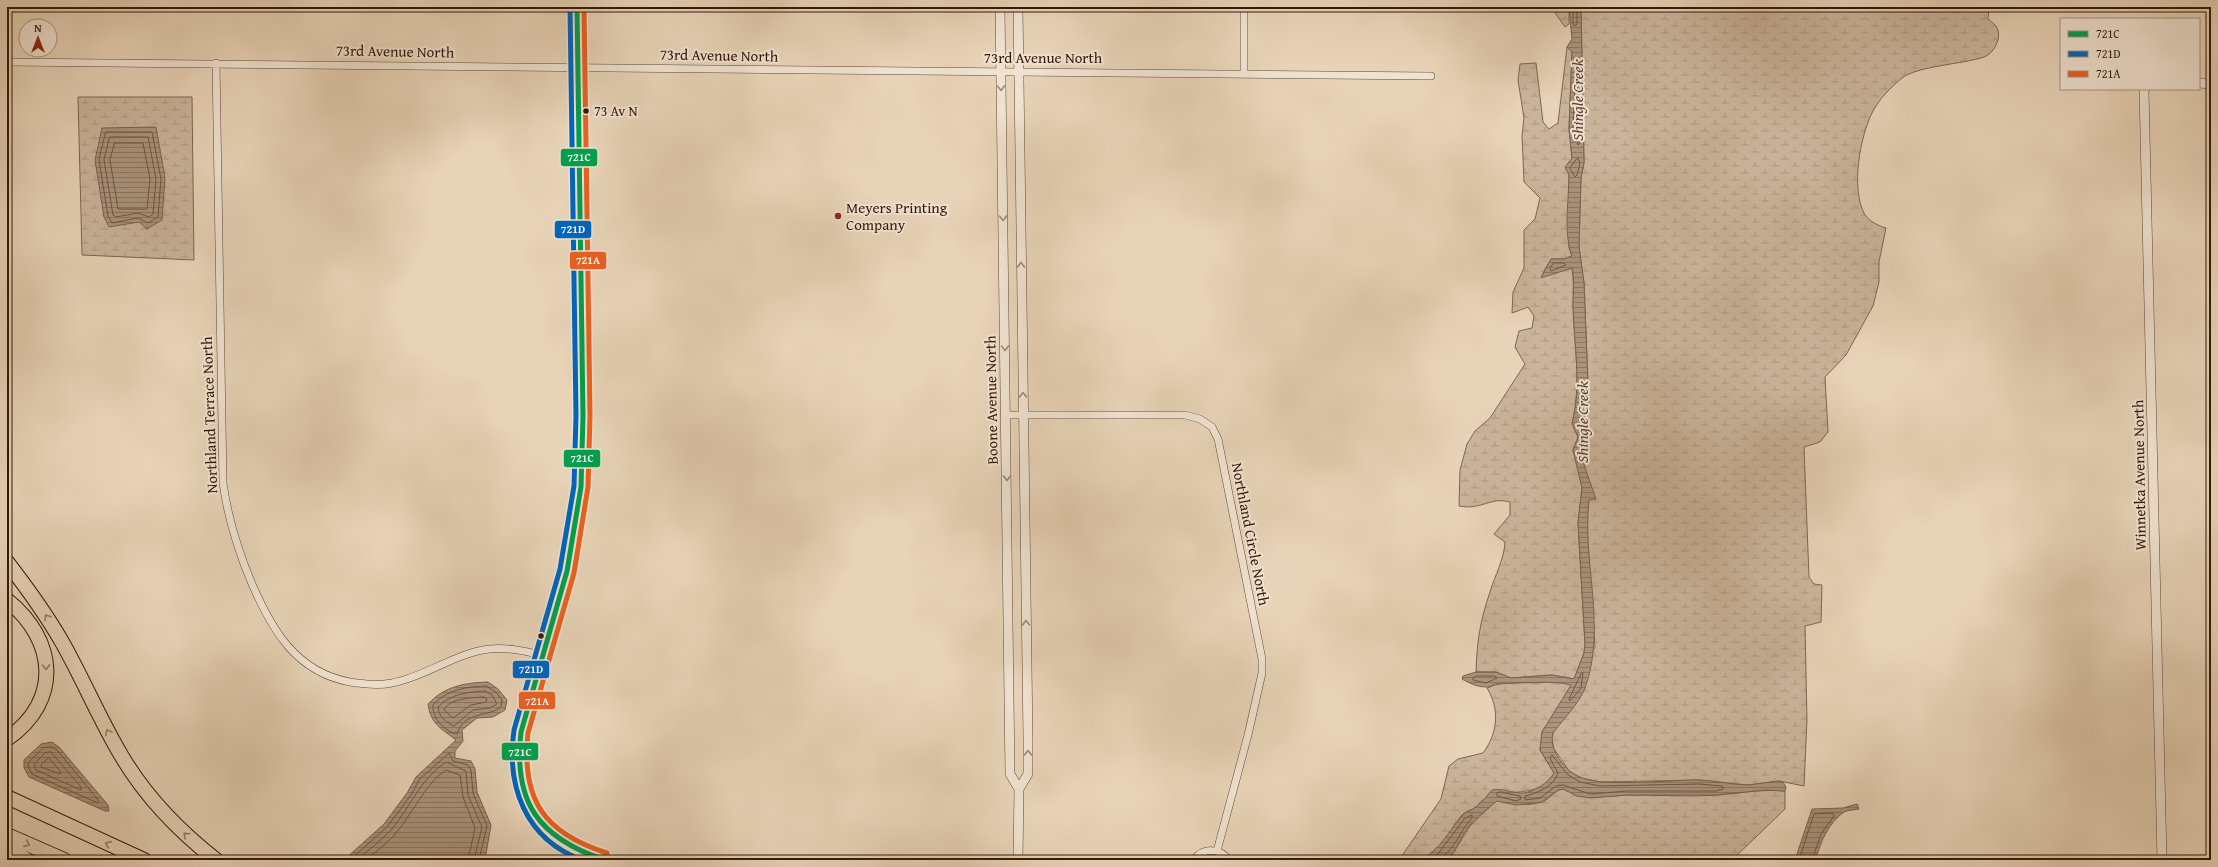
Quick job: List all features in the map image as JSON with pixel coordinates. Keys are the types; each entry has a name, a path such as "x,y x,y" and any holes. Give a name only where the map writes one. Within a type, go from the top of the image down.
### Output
{"highway":[{"path":"7,562 63,642 106,728 130,769 174,824 216,860"},
{"path":"7,600 34,628 43,647 46,664 43,690 39,704 30,719 7,739"},
{"path":"7,797 144,860"},
{"path":"7,835 64,860"},
{"path":"7,847 27,860"}],"street":[{"path":"577,7 583,416 581,487 576,530 567,571 542,655 518,746 519,774 522,790 531,809 547,830 580,853 605,860"},
{"name":"Boone Avenue North","path":"1000,7 1010,774 1020,790"},
{"path":"1018,7 1028,767 1028,774 1020,790 1018,860"},
{"path":"1244,7 1244,73"},
{"name":"73rd Avenue North","path":"7,62 1431,76"},
{"name":"Northland Terrace North","path":"216,63 223,483 228,516 236,542 264,613 274,630 288,648 304,661 326,675 360,684 378,685 414,677 471,654 488,650 509,649 542,655"},
{"name":"Winnetka Avenue North","path":"2145,90 2162,860"},
{"name":"Northland Circle North","path":"1006,415 1185,416 1200,419 1212,427 1218,439 1260,645 1262,673 1248,735 1217,851"},
{"path":"1194,859 1208,851 1217,851 1229,860"}],"green space":[{"path":"1551,7 1569,7 1569,24 1565,27"},
{"path":"1581,7 1989,7 1988,19 1998,30 1999,34 1996,46 1984,57 1929,68 1909,74 1902,78 1881,98 1872,113 1864,135 1858,177 1860,203 1864,213 1871,221 1886,228 1879,262 1879,282 1873,306 1846,355 1825,377 1828,432 1820,442 1804,447 1809,577 1814,584 1822,585 1821,622 1805,626 1807,720 1804,786 1779,781 1748,785 1699,780 1601,782 1582,778 1570,772 1554,749 1552,739 1553,733 1595,647 1586,524 1589,500 1595,499 1583,462 1588,431 1583,418 1589,409 1584,283 1579,247 1581,178 1584,163"},
{"path":"1567,47 1572,51 1569,129 1572,158 1569,175 1568,233 1569,248 1572,256 1564,259 1551,259 1541,277 1572,268 1577,394 1572,424 1578,437 1573,450 1582,487 1578,523 1585,644 1584,653 1574,679 1552,675 1511,678 1496,672 1476,672 1481,622 1501,561 1505,542 1494,534 1510,515 1510,502 1497,501 1473,507 1459,506 1460,470 1467,444 1475,431 1490,418 1525,364 1515,347 1519,331 1532,328 1534,316 1528,307 1512,313 1513,292 1524,268 1524,230 1535,219 1540,198 1524,182 1522,136 1524,118 1518,80 1520,64 1536,63 1543,122 1549,129 1558,123"},
{"path":"78,97 192,97 194,260 82,255"},
{"path":"1556,681 1572,685 1542,732 1540,750 1554,773 1548,782 1531,790 1492,796 1480,802 1477,807 1463,814 1444,841 1433,853 1419,861 1399,860 1441,799 1449,766 1458,759 1483,753 1488,745 1492,737 1496,721 1494,704 1487,688 1503,683 1539,683"},
{"path":"1563,789 1580,795 1596,797 1629,795 1707,796 1760,791 1785,791 1785,809 1732,860 1442,860 1452,855 1470,826 1497,800 1508,803 1536,804 1545,801 1557,791"}],"water":[{"name":"Shingle Creek","path":"1569,7 1581,7 1584,163 1581,178 1579,247 1584,283 1589,409 1583,418 1588,431 1588,448 1584,454 1583,462 1596,499 1589,500 1588,523 1593,595 1594,642 1591,665 1585,688 1575,705 1553,733 1553,746 1564,766 1576,775 1593,781 1621,783 1697,780 1748,785 1779,781 1783,782 1786,787 1785,791 1765,790 1717,795 1627,795 1590,798 1577,796 1563,789 1558,790 1542,802 1516,805 1497,801 1469,826 1452,854 1442,859 1420,860 1434,851 1464,814 1479,804 1492,790 1519,793 1527,792 1536,789 1554,773 1540,750 1542,732 1571,685 1563,683 1535,682 1497,684 1489,687 1483,687 1462,679 1463,676 1476,672 1496,672 1511,678 1552,675 1574,679 1584,653 1585,644 1578,523 1582,488 1573,450 1578,437 1572,424 1577,394 1577,364 1573,305 1574,282 1572,268 1541,278 1551,259 1564,259 1572,256 1569,247 1567,226 1569,175 1565,167 1572,158 1569,129 1572,52 1567,47 1572,39"},
{"path":"156,127 165,178 162,220 147,229 139,222 109,227 104,217 95,160 102,128"},
{"path":"488,682 498,689 507,700 505,710 493,717 477,718 462,730 463,741 455,751 455,758 471,761 475,769 477,792 491,825 486,854 483,860 344,860 384,824 407,793 416,777 456,740 441,729 434,721 429,711 428,704 448,689 471,683"},
{"path":"52,742 59,747 108,805 109,811 105,811 29,777 24,768 24,760 41,744"},
{"path":"1857,804 1859,809 1844,812 1829,827 1822,840 1816,860 1795,860 1812,809 1843,808"}],"transit line":[{"name":"721D","path":"570,7 576,416 574,486 560,569 514,730 512,751 513,771 517,790 524,808 533,824 546,839 562,851 582,860"},
{"name":"721C","path":"577,7 583,416 581,487 567,571 521,732 520,757 521,778 526,797 535,814 547,828 562,841 605,860"},
{"name":"721A","path":"584,7 590,416 588,487 574,573 528,733 527,757 533,795 541,811 552,824 567,835 585,845 607,853"}],"place":[{"name":"73 Av N","path":"586,111"},
{"name":"Meyers Printing Company","path":"838,216"}]}
